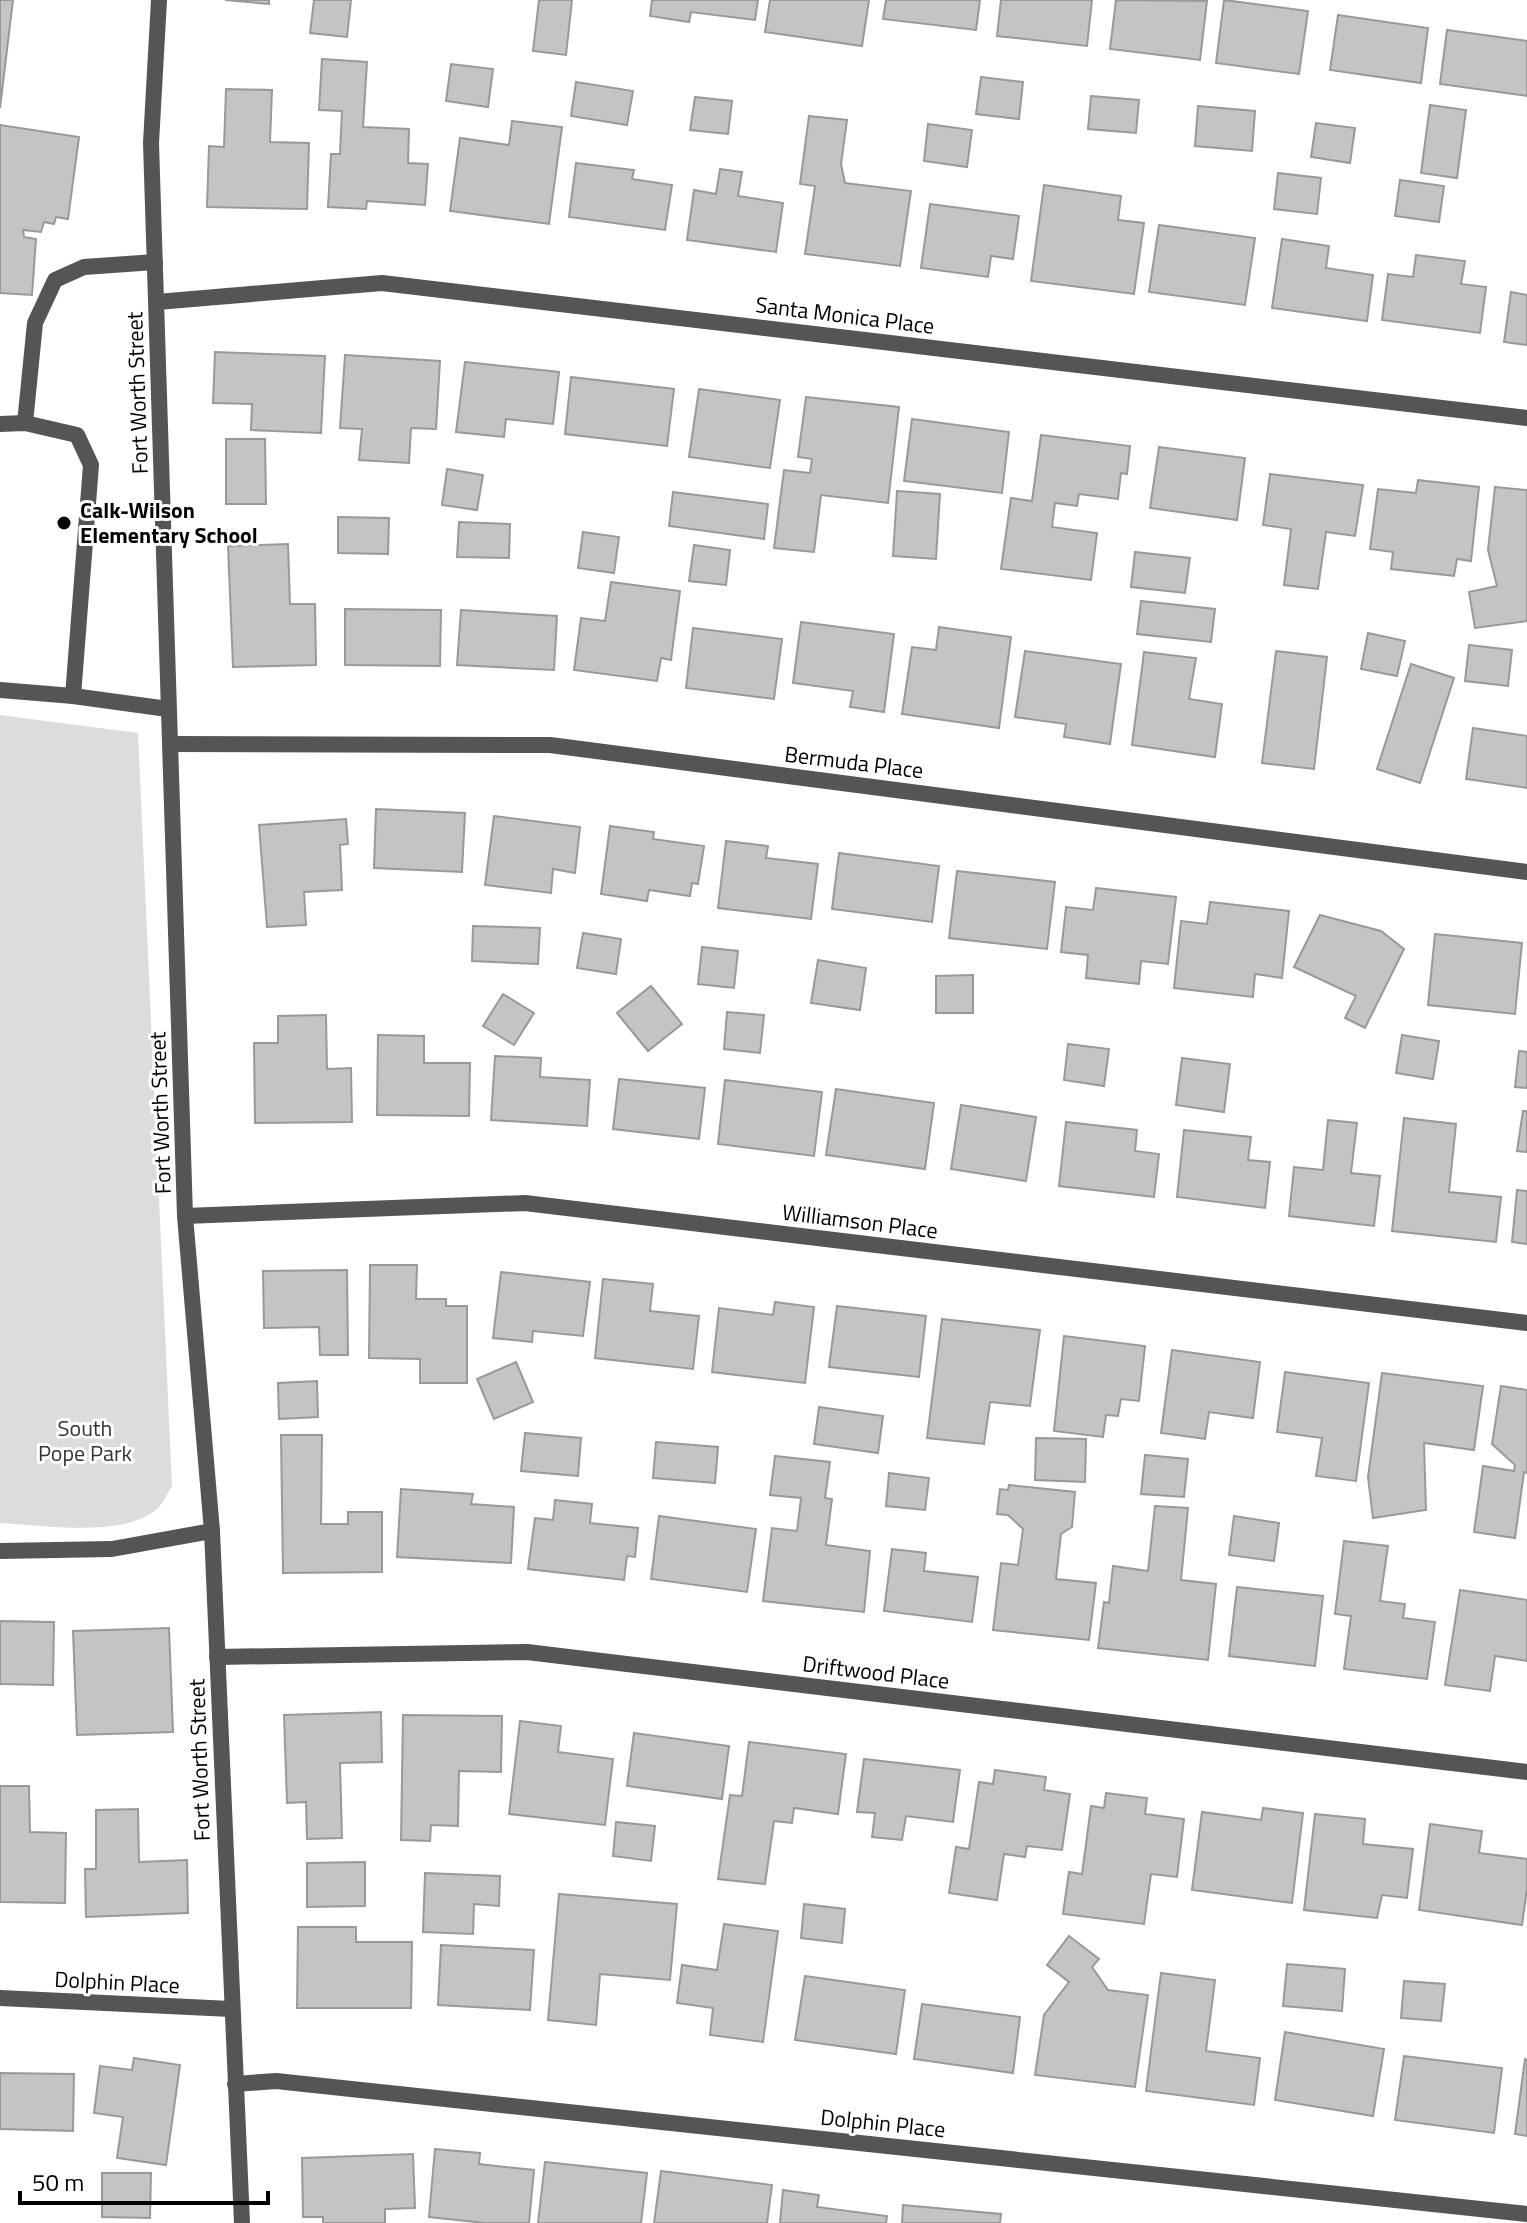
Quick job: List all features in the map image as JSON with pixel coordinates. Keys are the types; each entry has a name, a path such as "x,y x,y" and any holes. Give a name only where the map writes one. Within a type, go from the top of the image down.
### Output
{"street":[{"name":"Fort Worth Street","path":"159,0 151,143 185,1216 212,1531 242,2223"},
{"path":"25,423 35,323 55,280 84,267 155,262"},
{"name":"Santa Monica Place","path":"157,302 382,283 1527,418"},
{"path":"0,424 25,423 77,435 91,465 73,696"},
{"path":"0,690 168,709"},
{"name":"Bermuda Place","path":"171,744 550,745 1527,872"},
{"name":"Williamson Place","path":"185,1216 525,1203 1527,1323"},
{"path":"0,1551 112,1549 212,1531"},
{"name":"Driftwood Place","path":"217,1657 527,1652 1527,1772"},
{"name":"Dolphin Place","path":"0,1998 231,2009"},
{"name":"Dolphin Place","path":"235,2084 276,2081 1527,2214"}],"green space":[{"name":"South Pope Park","path":"0,715 138,733 172,1486 159,1507 145,1517 106,1527 0,1523"}],"building":[{"path":"0,0 13,0 0,108"},
{"path":"225,0 269,0 269,4"},
{"path":"314,0 351,0 347,37 310,33"},
{"path":"539,0 572,0 566,55 533,51"},
{"path":"652,0 758,0 755,20 691,12 689,22 650,16"},
{"path":"770,0 869,0 862,46 765,32"},
{"path":"886,0 980,0 976,30 883,19"},
{"path":"1001,0 1092,0 1087,46 997,36"},
{"path":"1116,0 1207,1 1200,60 1110,49"},
{"path":"1224,0 1308,11 1299,74 1216,63"},
{"path":"1338,15 1428,28 1421,83 1330,70"},
{"path":"1447,30 1527,41 1527,96 1440,84"},
{"path":"322,59 367,62 363,127 409,129 408,163 428,164 425,205 367,201 366,209 328,207 331,154 340,154 342,111 319,110"},
{"path":"451,64 493,69 488,107 446,101"},
{"path":"981,77 1023,82 1019,119 976,114"},
{"path":"576,82 633,91 627,125 571,116"},
{"path":"226,89 272,90 270,142 309,143 307,209 207,207 209,146 224,147"},
{"path":"1091,96 1139,100 1136,133 1088,129"},
{"path":"695,97 732,101 728,134 690,130"},
{"path":"1430,105 1466,110 1457,178 1421,173"},
{"path":"1198,106 1255,111 1252,151 1195,146"},
{"path":"809,116 847,120 841,164 845,183 911,191 900,266 805,254 815,186 800,184"},
{"path":"512,121 562,127 549,224 450,211 460,138 509,145"},
{"path":"1316,123 1355,128 1350,163 1311,157"},
{"path":"928,124 972,130 967,167 924,161"},
{"path":"0,125 79,137 68,219 56,217 54,224 44,222 41,232 23,230 24,237 36,239 32,295 0,293"},
{"path":"576,163 634,170 632,179 672,185 665,230 569,217"},
{"path":"720,169 742,172 738,196 783,203 776,252 687,240 694,190 716,194"},
{"path":"1278,173 1321,178 1317,214 1274,209"},
{"path":"1400,180 1444,186 1439,222 1395,216"},
{"path":"1044,185 1121,196 1118,220 1144,223 1134,294 1031,281"},
{"path":"930,204 1019,216 1013,259 991,256 988,277 921,268"},
{"path":"1159,225 1255,238 1245,305 1149,292"},
{"path":"1282,239 1329,246 1326,268 1373,275 1367,321 1272,308"},
{"path":"1416,255 1465,261 1461,284 1486,287 1480,333 1382,320 1388,274 1413,277"},
{"path":"1511,292 1527,295 1527,345 1504,342"},
{"path":"215,352 325,356 321,433 251,430 252,404 213,403"},
{"path":"345,355 440,361 436,429 411,428 409,463 359,460 362,429 340,428"},
{"path":"465,362 559,372 553,424 506,419 504,437 456,432"},
{"path":"571,377 674,389 667,446 565,434"},
{"path":"699,389 780,400 770,468 689,457"},
{"path":"806,397 899,407 888,503 821,495 814,552 774,548 784,470 810,473 812,459 798,457"},
{"path":"912,419 1009,432 1002,493 904,481"},
{"path":"1041,435 1130,446 1127,474 1121,473 1118,499 1079,494 1077,506 1055,503 1052,527 1097,533 1091,580 1001,569 1011,498 1032,501"},
{"path":"226,439 265,439 266,504 226,504"},
{"path":"1159,447 1245,458 1237,520 1150,508"},
{"path":"447,469 483,475 477,510 442,505"},
{"path":"1270,474 1363,485 1355,536 1326,532 1318,589 1284,585 1291,529 1263,525"},
{"path":"1418,480 1479,487 1471,561 1457,559 1454,576 1391,569 1393,552 1370,549 1378,489 1416,493"},
{"path":"1495,487 1527,490 1527,621 1475,628 1469,592 1497,586 1488,550"},
{"path":"897,491 940,494 936,559 893,556"},
{"path":"673,492 768,504 764,539 669,526"},
{"path":"338,517 389,518 388,554 338,553"},
{"path":"459,522 510,524 509,558 457,557"},
{"path":"583,532 619,537 614,573 578,568"},
{"path":"288,544 290,604 315,604 316,665 233,667 228,546"},
{"path":"694,545 730,550 726,585 689,581"},
{"path":"1135,552 1190,558 1185,593 1131,587"},
{"path":"611,582 680,591 671,660 661,658 657,681 574,670 581,618 605,621"},
{"path":"1141,601 1215,609 1211,642 1137,634"},
{"path":"345,609 441,610 440,666 345,665"},
{"path":"461,610 557,616 554,670 457,665"},
{"path":"801,622 894,634 884,712 850,707 853,691 793,683"},
{"path":"939,627 1011,637 999,728 902,714 912,647 936,650"},
{"path":"693,628 782,639 774,699 686,688"},
{"path":"1368,633 1405,641 1397,676 1361,669"},
{"path":"1469,645 1512,650 1508,686 1465,681"},
{"path":"1025,651 1121,664 1110,744 1064,737 1066,724 1015,717"},
{"path":"1276,651 1327,657 1314,769 1262,763"},
{"path":"1144,652 1196,658 1189,699 1222,704 1215,757 1132,745"},
{"path":"1411,664 1454,678 1420,783 1377,769"},
{"path":"1473,728 1527,736 1527,788 1466,779"},
{"path":"376,809 465,813 462,872 374,868"},
{"path":"494,816 580,827 575,873 553,869 551,893 485,885"},
{"path":"346,819 348,844 340,845 342,890 304,892 306,925 267,927 259,825"},
{"path":"610,826 654,832 653,839 704,846 698,884 692,883 690,896 649,890 647,901 601,894"},
{"path":"726,841 768,846 766,858 818,864 811,919 718,908"},
{"path":"839,853 939,866 932,922 832,909"},
{"path":"957,871 1055,882 1047,949 949,938"},
{"path":"1096,888 1176,897 1168,964 1141,961 1139,984 1086,978 1088,955 1061,952 1066,907 1093,910"},
{"path":"1210,902 1289,911 1282,978 1255,974 1253,997 1174,988 1181,921 1207,924"},
{"path":"1320,915 1381,931 1404,949 1365,1028 1345,1018 1356,996 1294,967"},
{"path":"473,926 540,928 538,964 472,961"},
{"path":"583,933 621,939 616,974 577,968"},
{"path":"1435,934 1522,943 1515,1014 1428,1005"},
{"path":"702,947 738,951 734,988 698,984"},
{"path":"818,960 866,968 860,1010 811,1003"},
{"path":"973,975 973,1013 936,1013 936,976"},
{"path":"651,986 682,1024 648,1051 617,1013"},
{"path":"503,994 534,1013 514,1045 483,1026"},
{"path":"727,1012 764,1015 760,1053 724,1049"},
{"path":"326,1015 327,1069 351,1068 352,1122 255,1123 254,1043 278,1043 278,1016"},
{"path":"378,1035 424,1036 424,1063 470,1063 469,1116 377,1115"},
{"path":"1402,1035 1439,1041 1433,1079 1396,1073"},
{"path":"1068,1044 1109,1049 1104,1086 1064,1080"},
{"path":"1519,1051 1527,1052 1527,1088 1515,1087"},
{"path":"495,1056 541,1058 540,1077 590,1080 587,1126 491,1120"},
{"path":"1182,1058 1230,1064 1224,1112 1176,1105"},
{"path":"619,1079 705,1088 699,1139 613,1129"},
{"path":"725,1080 822,1092 814,1156 718,1144"},
{"path":"836,1089 934,1103 925,1169 826,1155"},
{"path":"961,1105 1036,1117 1026,1181 951,1169"},
{"path":"1523,1111 1527,1111 1527,1152 1517,1151"},
{"path":"1404,1118 1456,1124 1449,1192 1501,1197 1496,1242 1392,1231"},
{"path":"1328,1120 1357,1123 1351,1173 1380,1176 1374,1226 1289,1216 1294,1167 1323,1170"},
{"path":"1066,1122 1137,1130 1135,1151 1159,1154 1154,1197 1059,1186"},
{"path":"1184,1130 1251,1137 1248,1160 1270,1162 1265,1208 1177,1197"},
{"path":"1517,1190 1527,1191 1527,1244 1512,1242"},
{"path":"370,1265 417,1265 416,1299 446,1299 446,1306 467,1306 467,1383 420,1383 420,1359 369,1358"},
{"path":"347,1270 348,1355 320,1355 319,1327 264,1328 263,1271"},
{"path":"501,1272 590,1282 583,1336 533,1331 532,1342 493,1338"},
{"path":"603,1279 653,1284 650,1311 699,1316 693,1369 595,1358"},
{"path":"775,1302 814,1307 805,1383 712,1372 719,1308 773,1315"},
{"path":"837,1306 926,1316 919,1377 829,1367"},
{"path":"942,1319 1040,1330 1030,1406 990,1402 984,1444 927,1438"},
{"path":"1064,1336 1145,1346 1139,1401 1121,1399 1118,1416 1106,1415 1103,1437 1054,1431"},
{"path":"1172,1350 1260,1362 1253,1418 1209,1412 1205,1439 1161,1433"},
{"path":"516,1362 533,1402 494,1419 477,1379"},
{"path":"1285,1372 1369,1383 1356,1481 1316,1476 1322,1438 1277,1432"},
{"path":"1382,1373 1483,1386 1474,1450 1424,1443 1426,1510 1373,1518 1368,1477"},
{"path":"317,1381 318,1417 279,1419 278,1383"},
{"path":"1501,1386 1527,1390 1527,1473 1524,1472 1515,1538 1474,1532 1483,1466 1514,1471 1515,1465 1492,1444"},
{"path":"819,1407 883,1416 878,1453 814,1444"},
{"path":"525,1433 581,1438 578,1476 521,1471"},
{"path":"281,1435 322,1435 321,1524 348,1524 348,1512 382,1512 382,1572 283,1573"},
{"path":"1036,1438 1086,1439 1085,1482 1035,1480"},
{"path":"656,1442 718,1447 715,1483 653,1478"},
{"path":"1145,1455 1188,1459 1184,1497 1141,1494"},
{"path":"775,1456 830,1462 825,1498 832,1499 826,1545 870,1551 864,1612 763,1601 772,1528 797,1531 801,1498 770,1495"},
{"path":"889,1473 929,1478 925,1510 886,1506"},
{"path":"1009,1485 1075,1492 1072,1527 1061,1534 1056,1579 1096,1583 1089,1640 993,1630 1001,1563 1018,1565 1023,1529 1008,1515 997,1514 1000,1489 1008,1490"},
{"path":"401,1489 473,1494 471,1504 514,1507 511,1563 397,1557"},
{"path":"555,1500 592,1504 590,1523 638,1528 635,1557 627,1556 624,1580 528,1569 535,1518 553,1520"},
{"path":"1155,1506 1188,1508 1181,1580 1216,1584 1208,1660 1098,1648 1104,1602 1109,1603 1113,1566 1148,1571"},
{"path":"659,1516 756,1529 747,1592 651,1579"},
{"path":"1234,1516 1279,1523 1274,1561 1229,1555"},
{"path":"1344,1541 1388,1546 1380,1601 1405,1604 1403,1618 1435,1622 1427,1679 1344,1669 1351,1616 1335,1614"},
{"path":"892,1549 926,1553 924,1571 978,1577 972,1622 884,1611"},
{"path":"1237,1587 1323,1596 1315,1666 1229,1656"},
{"path":"1460,1590 1527,1600 1527,1661 1495,1656 1490,1691 1445,1685"},
{"path":"0,1621 54,1622 53,1685 0,1684"},
{"path":"169,1628 173,1732 77,1735 73,1631"},
{"path":"381,1712 382,1762 340,1763 342,1838 307,1839 306,1802 287,1803 284,1715"},
{"path":"403,1715 502,1716 501,1772 459,1771 458,1826 431,1825 430,1841 401,1840"},
{"path":"520,1721 561,1726 558,1752 613,1759 605,1825 509,1814"},
{"path":"634,1733 729,1746 722,1799 627,1786"},
{"path":"749,1742 846,1754 838,1814 794,1808 792,1823 774,1821 765,1884 718,1879 730,1795 742,1796"},
{"path":"864,1759 960,1770 953,1822 906,1816 902,1840 872,1837 875,1813 857,1812"},
{"path":"995,1770 1046,1777 1044,1790 1070,1794 1062,1850 1027,1846 1025,1857 1004,1854 997,1900 949,1893 956,1847 969,1849 979,1782 993,1784"},
{"path":"0,1786 29,1786 30,1832 66,1833 65,1903 0,1902"},
{"path":"1106,1793 1147,1798 1145,1814 1184,1819 1177,1877 1151,1874 1144,1924 1063,1914 1069,1872 1082,1874 1091,1806 1104,1808"},
{"path":"1263,1808 1303,1813 1292,1903 1192,1890 1202,1812 1261,1820"},
{"path":"138,1809 139,1862 187,1860 188,1913 86,1917 85,1869 96,1869 96,1810"},
{"path":"1315,1814 1365,1819 1363,1844 1413,1849 1407,1898 1382,1895 1377,1918 1304,1910"},
{"path":"616,1822 655,1826 651,1861 613,1856"},
{"path":"1430,1824 1482,1831 1479,1853 1527,1859 1522,1925 1419,1910"},
{"path":"365,1862 365,1906 307,1907 307,1863"},
{"path":"425,1873 500,1876 499,1906 474,1904 473,1934 423,1932"},
{"path":"559,1894 677,1904 670,1980 600,1974 596,2025 548,2020"},
{"path":"804,1904 845,1909 842,1943 801,1938"},
{"path":"724,1924 778,1931 763,2042 710,2035 713,2008 677,2003 682,1965 717,1970"},
{"path":"298,1927 356,1927 356,1942 412,1942 411,2008 297,2008"},
{"path":"1069,1936 1099,1959 1092,1967 1108,1990 1148,1995 1135,2087 1035,2075 1044,2015 1069,1982 1047,1965"},
{"path":"441,1945 534,1950 530,2010 438,2005"},
{"path":"1287,1964 1345,1969 1342,2011 1283,2006"},
{"path":"1161,1973 1215,1980 1206,2051 1260,2058 1254,2105 1146,2091"},
{"path":"805,1976 905,1990 896,2054 795,2040"},
{"path":"1404,1981 1445,1984 1441,2021 1401,2018"},
{"path":"922,2004 1020,2017 1013,2073 914,2059"},
{"path":"1285,2032 1384,2049 1373,2116 1275,2100"},
{"path":"1404,2056 1502,2068 1494,2133 1395,2120"},
{"path":"134,2058 180,2065 166,2165 117,2158 123,2117 94,2113 100,2066 132,2070"},
{"path":"1527,2060 1527,2136 1515,2134"},
{"path":"0,2073 74,2074 73,2131 0,2129"},
{"path":"435,2149 480,2153 479,2164 534,2170 529,2223 485,2223 429,2217"},
{"path":"413,2154 415,2208 385,2209 385,2223 323,2223 323,2217 303,2217 302,2158"},
{"path":"545,2162 647,2173 641,2223 538,2223"},
{"path":"661,2171 772,2185 767,2223 654,2223"},
{"path":"102,2173 151,2173 150,2218 102,2217"},
{"path":"783,2190 819,2195 817,2207 887,2216 886,2223 780,2223"},
{"path":"903,2205 1001,2214 1000,2223 902,2223"}],"place":[{"name":"Calk-Wilson Elementary School","path":"64,523"}]}
